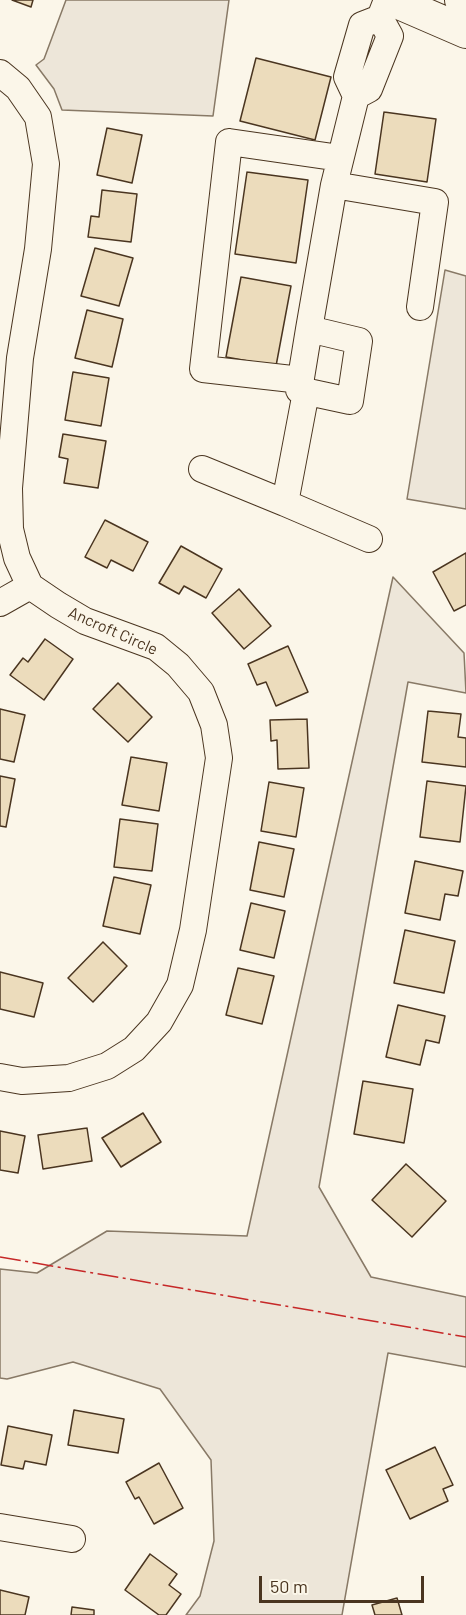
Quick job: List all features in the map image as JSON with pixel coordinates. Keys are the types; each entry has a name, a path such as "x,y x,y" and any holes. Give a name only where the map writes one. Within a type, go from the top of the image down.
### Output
{"main road":[{"path":"461,0 466,2"},
{"path":"387,6 466,32"}],"street":[{"path":"285,503 303,386 309,329 333,185 356,96 347,76 362,25 387,6"},
{"path":"0,73 18,88 38,117 46,164 38,249 10,358 10,529 17,558 30,586 0,603"},
{"path":"309,329 359,342 350,401 303,386 203,369 229,142 340,158"},
{"path":"333,185 435,202 420,307"},
{"path":"202,469 369,539"},
{"name":"Ancroft Circle","path":"0,1077 21,1081 69,1078 107,1066 134,1049 159,1022 180,985 193,930 219,758 214,725 201,692 178,665 156,647 85,621 30,586"},
{"path":"0,1527 72,1539"}],"shaded area":[{"path":"66,0 229,0 213,116 62,110 54,89 36,65 44,59"},
{"path":"445,270 466,276 466,509 407,499"},
{"path":"393,577 464,653 466,693 408,682 319,1187 371,1277 466,1297 466,1367 388,1353 342,1615 186,1615 200,1596 214,1541 211,1460 160,1389 73,1362 7,1379 0,1378 0,1269 37,1273 107,1231 247,1236"}],"building":[{"path":"12,0 33,0 31,7"},
{"path":"256,58 331,77 315,140 240,121"},
{"path":"384,112 436,119 427,182 375,174"},
{"path":"107,128 142,135 132,183 97,175"},
{"path":"247,172 308,180 296,263 235,254"},
{"path":"102,190 137,194 131,242 88,237 91,216 99,217"},
{"path":"95,248 133,258 119,306 81,296"},
{"path":"241,277 291,286 276,366 226,357"},
{"path":"87,310 123,319 112,367 75,358"},
{"path":"73,372 109,378 101,426 65,420"},
{"path":"63,434 106,441 98,488 64,483 68,459 59,457"},
{"path":"105,520 148,542 133,571 111,560 107,568 85,557"},
{"path":"181,546 222,569 206,598 184,586 179,594 159,583"},
{"path":"466,553 466,605 454,611 433,572"},
{"path":"239,589 271,626 244,649 212,613"},
{"path":"45,639 73,659 44,700 10,675 23,658 28,662"},
{"path":"288,646 308,692 276,706 266,682 257,685 248,664"},
{"path":"118,683 152,717 128,742 93,709"},
{"path":"0,709 25,715 14,762 0,759"},
{"path":"428,711 461,714 458,737 466,738 466,767 422,762"},
{"path":"307,719 309,768 278,769 277,740 271,741 270,720"},
{"path":"131,757 167,763 159,811 122,805"},
{"path":"0,776 15,779 6,827 0,826"},
{"path":"427,781 466,786 460,842 420,837"},
{"path":"269,782 304,788 296,837 261,831"},
{"path":"120,819 158,824 152,871 114,867"},
{"path":"259,842 294,849 284,897 250,890"},
{"path":"415,861 463,871 458,896 445,894 440,920 405,913"},
{"path":"114,877 151,885 140,934 103,926"},
{"path":"251,903 285,911 274,958 240,950"},
{"path":"405,930 455,941 444,993 394,983"},
{"path":"103,942 127,966 93,1002 68,978"},
{"path":"238,968 274,976 262,1024 226,1015"},
{"path":"0,972 43,983 34,1017 0,1009"},
{"path":"398,1005 445,1016 439,1043 426,1040 420,1065 386,1057"},
{"path":"363,1081 413,1089 404,1143 354,1134"},
{"path":"143,1113 161,1142 121,1167 102,1138"},
{"path":"87,1128 92,1161 43,1169 38,1135"},
{"path":"0,1131 25,1136 18,1173 0,1170"},
{"path":"406,1164 446,1201 412,1237 372,1200"},
{"path":"74,1410 124,1419 118,1453 68,1445"},
{"path":"8,1426 52,1435 46,1465 25,1461 23,1469 1,1465"},
{"path":"435,1447 453,1485 443,1489 448,1501 410,1519 386,1470"},
{"path":"159,1463 183,1508 154,1524 139,1497 135,1499 126,1482"},
{"path":"150,1554 177,1574 169,1585 181,1594 166,1615 159,1615 125,1590"},
{"path":"0,1590 29,1597 25,1615 0,1615"},
{"path":"397,1598 402,1615 375,1615 372,1605"},
{"path":"72,1607 94,1610 94,1615 71,1615"}],"power":[{"path":"0,1257 466,1337"}]}
